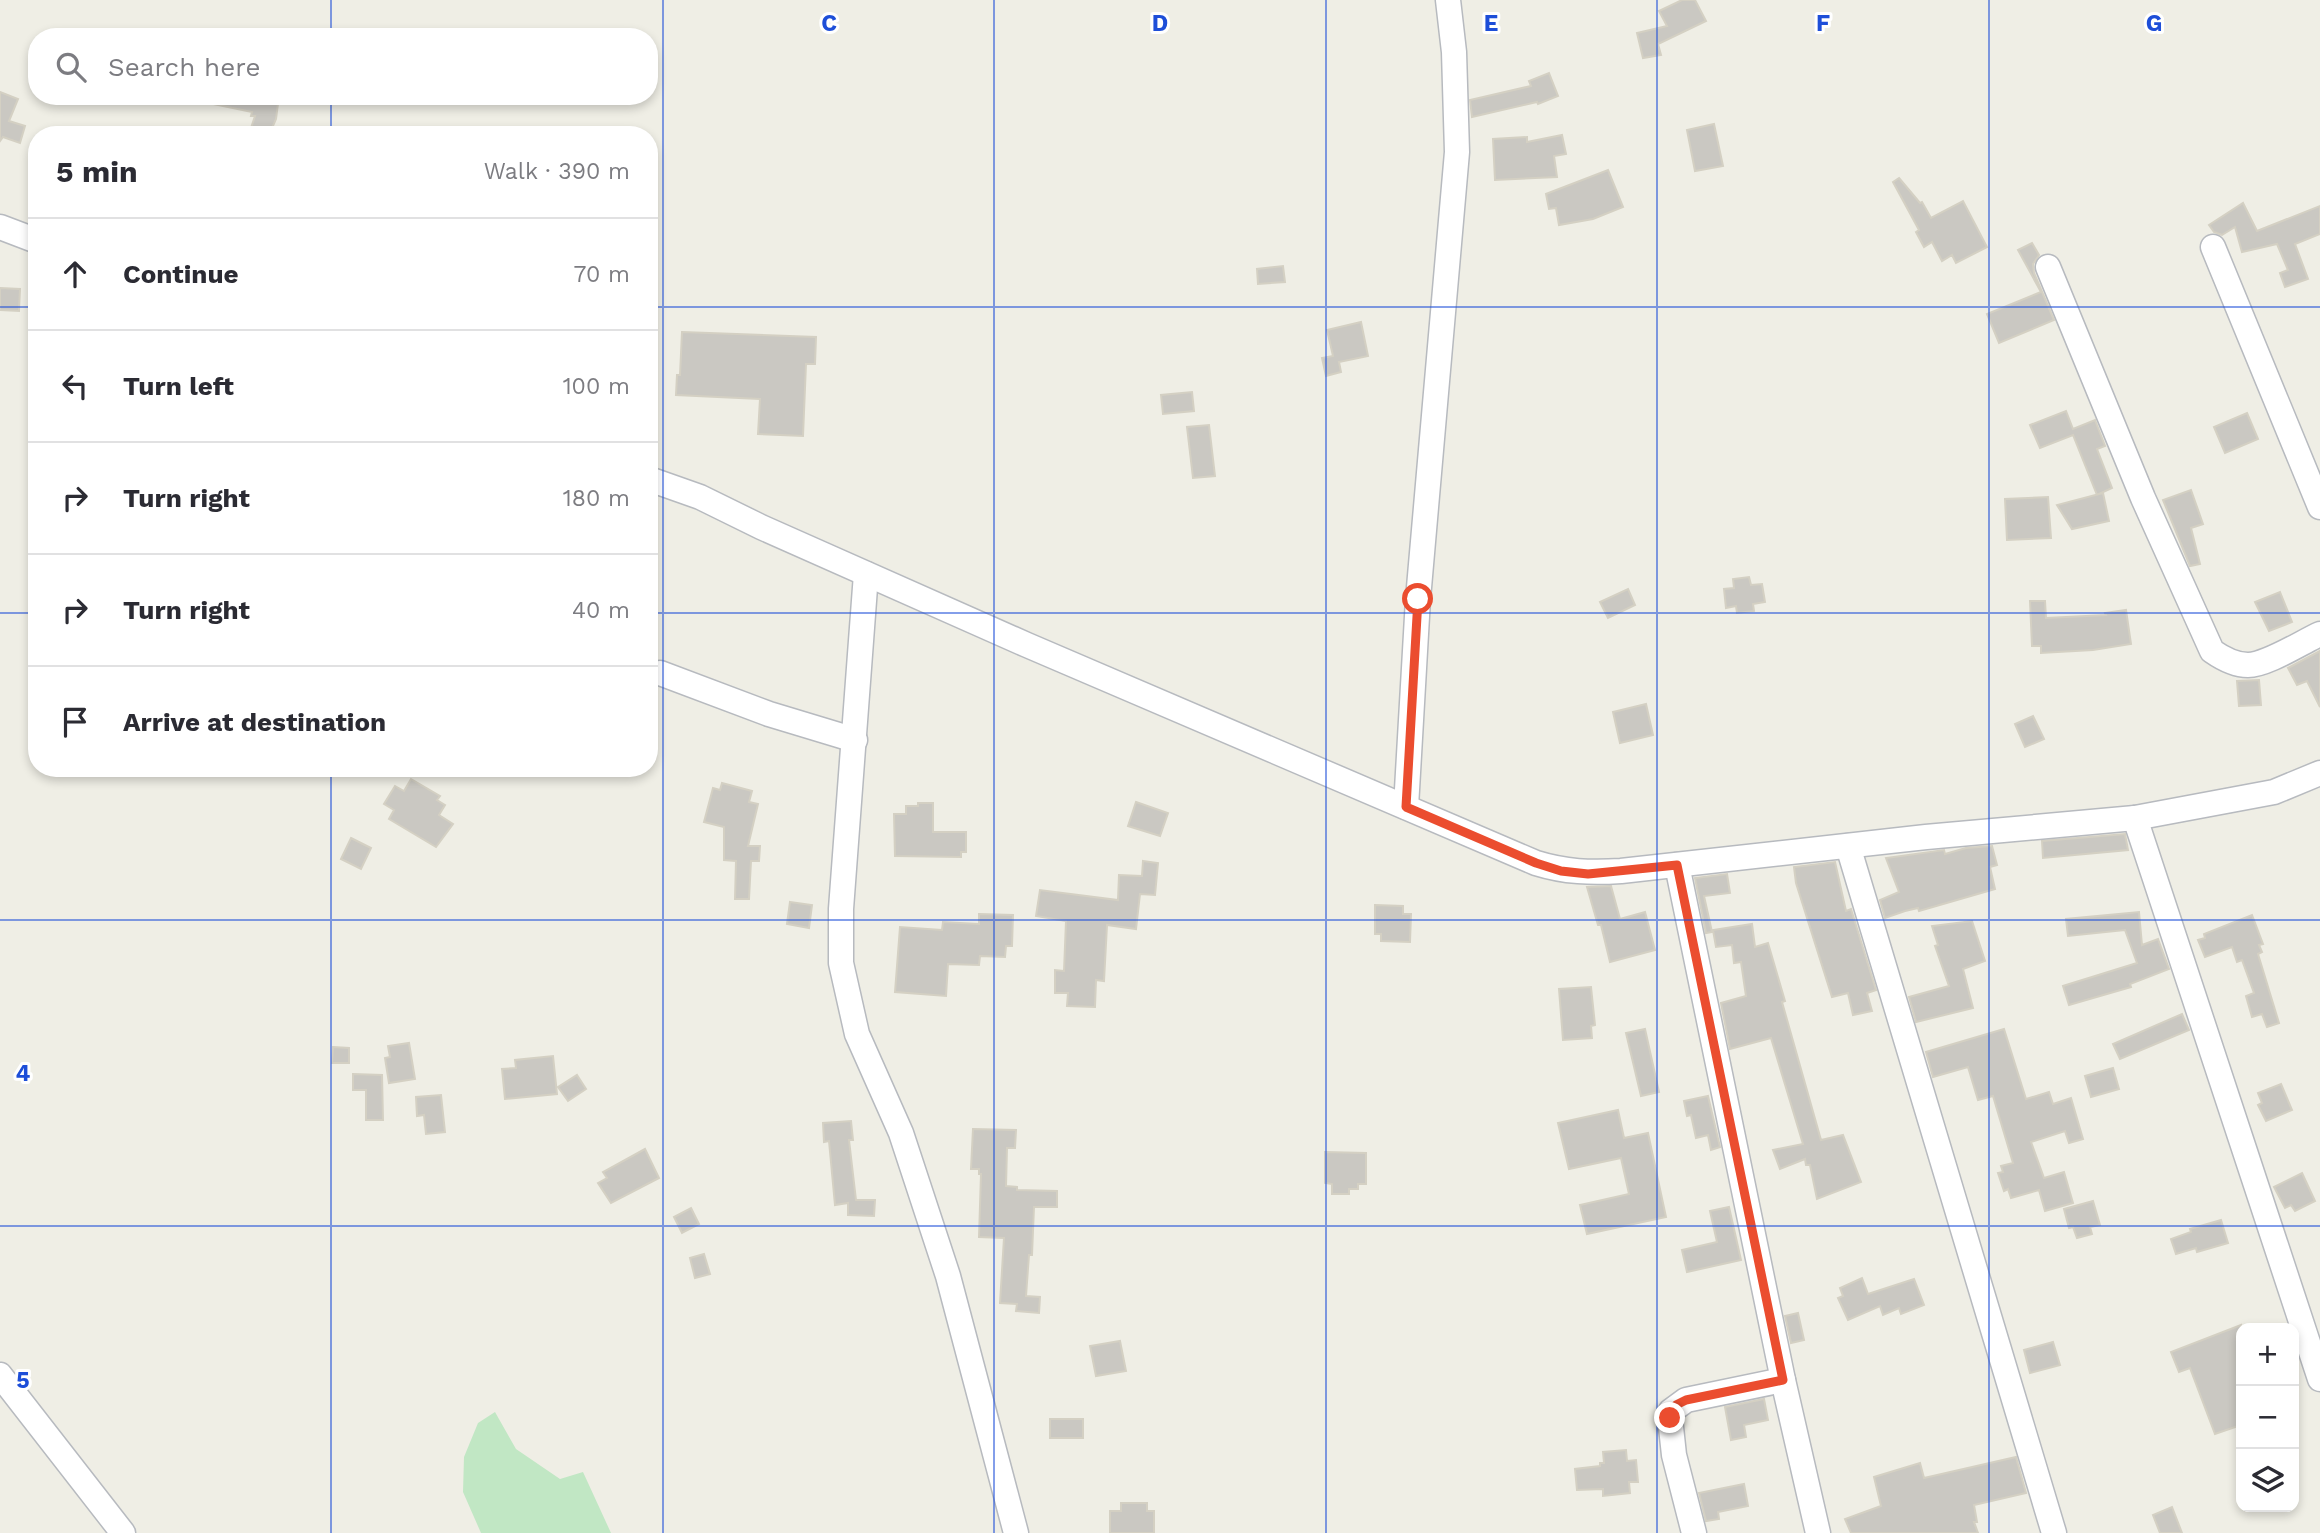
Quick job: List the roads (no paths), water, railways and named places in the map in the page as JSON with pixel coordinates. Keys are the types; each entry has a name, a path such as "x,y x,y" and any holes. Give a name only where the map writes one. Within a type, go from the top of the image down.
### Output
{"street":[{"path":"1406,807 1418,599 1457,152 1454,52 1448,0"},
{"path":"0,227 28,238"},
{"path":"2213,247 2320,507"},
{"path":"2048,267 2143,498 2212,651 2227,660 2247,665 2259,663 2320,634"},
{"path":"658,482 700,497 866,574 1536,863 1561,871 1588,874 2135,818 2274,792 2320,774"},
{"path":"866,574 841,909 841,963 858,1034 901,1133 948,1276 1017,1533"},
{"path":"660,673 769,714 855,740"},
{"path":"2135,818 2320,1378"},
{"path":"1848,846 2054,1533"},
{"path":"1677,865 1783,1380 1818,1533"},
{"path":"0,1375 123,1533"},
{"path":"1694,1533 1674,1455 1671,1411 1686,1400 1783,1380"}]}
